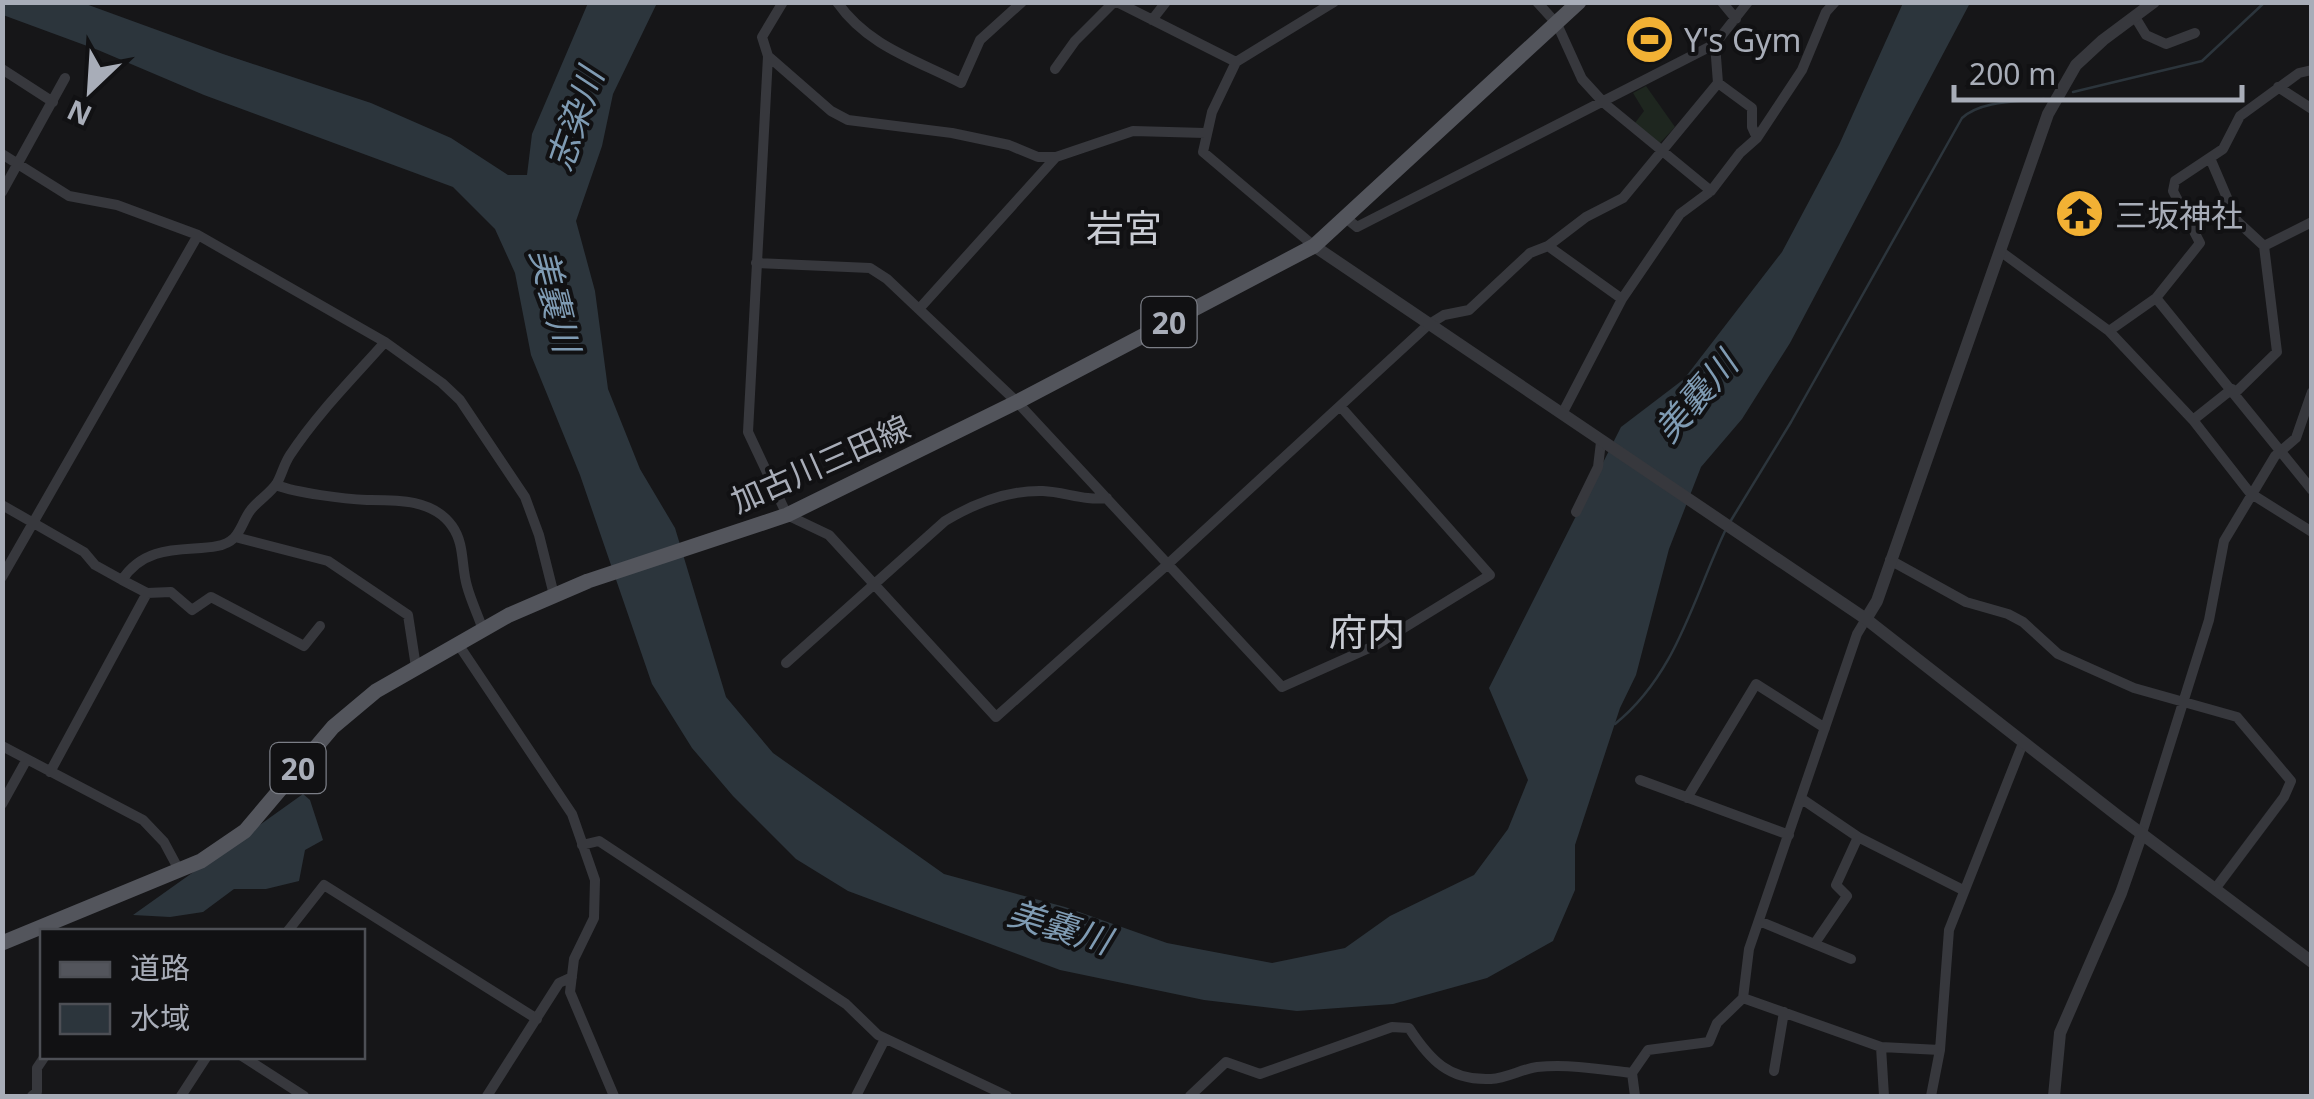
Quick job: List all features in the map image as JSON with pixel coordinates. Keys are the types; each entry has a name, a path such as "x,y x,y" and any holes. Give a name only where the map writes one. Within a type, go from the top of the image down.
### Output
{"main road":[{"name":"加古川三田線","path":"49,929 201,861 245,831 333,726 376,691 458,644 554,594 786,515 1017,402 1314,246 1579,2"},
{"name":"加古川三田線","path":"2,943 40,932"}],"street":[{"path":"782,2 762,37 768,56 748,432 786,515 829,535 996,716 1428,325 1444,315 1469,310 1530,253 1548,246 1586,217 1623,198 1718,84 1715,44"},
{"path":"838,2 869,37 961,83 980,40 1022,2"},
{"path":"1054,69 1075,41 1115,2 1236,62"},
{"path":"1152,20 1166,2"},
{"path":"1334,2 1236,62 1205,133 1203,152 1314,246 1866,620 2312,962"},
{"path":"1537,2 1556,24 1582,79 1604,103 1710,191"},
{"path":"1722,2 1736,19"},
{"path":"1347,219 1357,227 1715,44 1748,2"},
{"path":"1562,414 1622,299 1680,214 1710,191 1740,153 1758,138 1802,70 1826,12 1835,2"},
{"path":"1634,1096 1632,1072 1648,1050 1709,1042 1717,1023 1743,998 1749,949 1857,634 1877,601 2048,114 2076,65 2154,2"},
{"path":"2135,17 2146,35 2166,44 2195,33"},
{"path":"768,56 848,120 952,133 1009,145 1038,156 1056,157 1133,130 1205,133"},
{"path":"2,69 53,102"},
{"path":"2109,331 2156,298 2200,242 2172,191 2175,181 2223,150 2240,116 2299,73 2312,70"},
{"path":"2,192 66,78"},
{"path":"1718,84 1752,108 1752,127 1758,138"},
{"path":"2278,87 2312,108"},
{"path":"2,154 69,196 117,205 198,236 386,342 460,400 525,497 554,594"},
{"path":"919,309 1056,157"},
{"path":"2194,420 2277,352 2264,246 2237,221 2210,158"},
{"path":"2264,246 2312,222"},
{"path":"2,578 198,236"},
{"path":"1548,246 1622,299"},
{"path":"2000,251 2109,331 2194,420 2250,493 2312,532"},
{"path":"756,262 870,268 1017,402 1282,687 1376,645 1490,575 1340,406"},
{"path":"2156,298 2312,490"},
{"path":"122,580 128,571 170,549 230,542 249,512 276,485 288,458 306,433 386,342"},
{"path":"2054,1096 2060,1033 2121,893 2142,833 2209,620 2224,541 2250,493 2280,452 2296,438 2312,392"},
{"path":"1576,512 1598,467 1601,442"},
{"path":"276,485 352,498 408,500 444,517 454,528 462,550 466,583 484,630"},
{"path":"786,663 945,520 1005,494 1043,491 1107,498"},
{"path":"2,505 84,552 95,566 148,593 171,592 192,610 211,597 304,646 320,626"},
{"path":"235,537 328,561 387,599 408,615 416,667"},
{"path":"1890,560 1955,596 2024,622 2058,654 2134,688 2238,718 2291,781 2284,797 2216,889"},
{"path":"50,772 148,593"},
{"path":"458,644 572,814 596,880 594,918 574,959 570,992 614,1096"},
{"path":"1687,798 1756,684 1825,728"},
{"path":"1932,1096 1950,930 2023,743"},
{"path":"2,746 143,820 164,842 180,870"},
{"path":"2,804 26,760"},
{"path":"1640,780 1788,835"},
{"path":"1802,799 1858,837 1963,890"},
{"path":"1815,943 1846,896 1836,885 1858,837"},
{"path":"582,845 599,841 846,1004 884,1039 1007,1096"},
{"path":"289,929 324,885 537,1019"},
{"path":"1759,921 1851,959"},
{"path":"487,1096 559,984 572,977"},
{"path":"1743,998 1881,1047 1940,1050"},
{"path":"1774,1071 1784,1012"},
{"path":"1190,1096 1226,1062 1260,1074 1392,1027 1409,1028 1430,1060 1451,1072 1491,1079 1534,1068 1579,1066 1632,1072"},
{"path":"856,1096 884,1039"},
{"path":"1881,1047 1884,1096"},
{"path":"37,1095 38,1068 43,1059"},
{"path":"181,1096 205,1059"},
{"path":"247,1059 304,1096"}],"shaded area":[{"path":"1646,86 1675,127 1659,144 1635,123 1644,111 1633,93"}],"water":[{"path":"2,3 83,3 371,103 451,138 508,175 527,175 532,134 588,3 657,3 613,94 602,146 576,221 595,291 608,389 640,469 675,528 726,697 773,753 944,874 1065,907 1167,943 1272,963 1345,948 1390,916 1474,875 1508,829 1528,780 1489,688 1621,427 1684,379 1782,252 1839,145 1903,3 1970,3 1790,343 1742,419 1701,467 1669,549 1636,675 1620,708 1575,845 1575,890 1553,941 1487,978 1393,1004 1297,1011 1204,1000 1060,970 848,891 796,859 692,748 652,684 580,475 531,355 515,273 495,229 453,187 3,15"},
{"path":"303,794 310,800 323,840 305,850 299,881 266,889 234,889 203,912 170,917 133,915"}],"waterway":[{"path":"2073,92 2202,61 2265,2"},
{"path":"1730,522 1791,422 1962,118 1990,105 2044,99"},
{"path":"1615,724 1636,704 1669,659 1726,529"}],"place":[{"name":"Y's Gym","path":"1649,39"},
{"name":"三坂神社","path":"2080,214"}],"district":[{"name":"岩宮","path":"1124,227"},
{"name":"府内","path":"1367,631"}],"water label":[{"name":"志染川","path":"574,119"},
{"name":"美嚢川","path":"556,300"},
{"name":"美嚢川","path":"1695,396"},
{"name":"美嚢川","path":"1060,926"}]}
